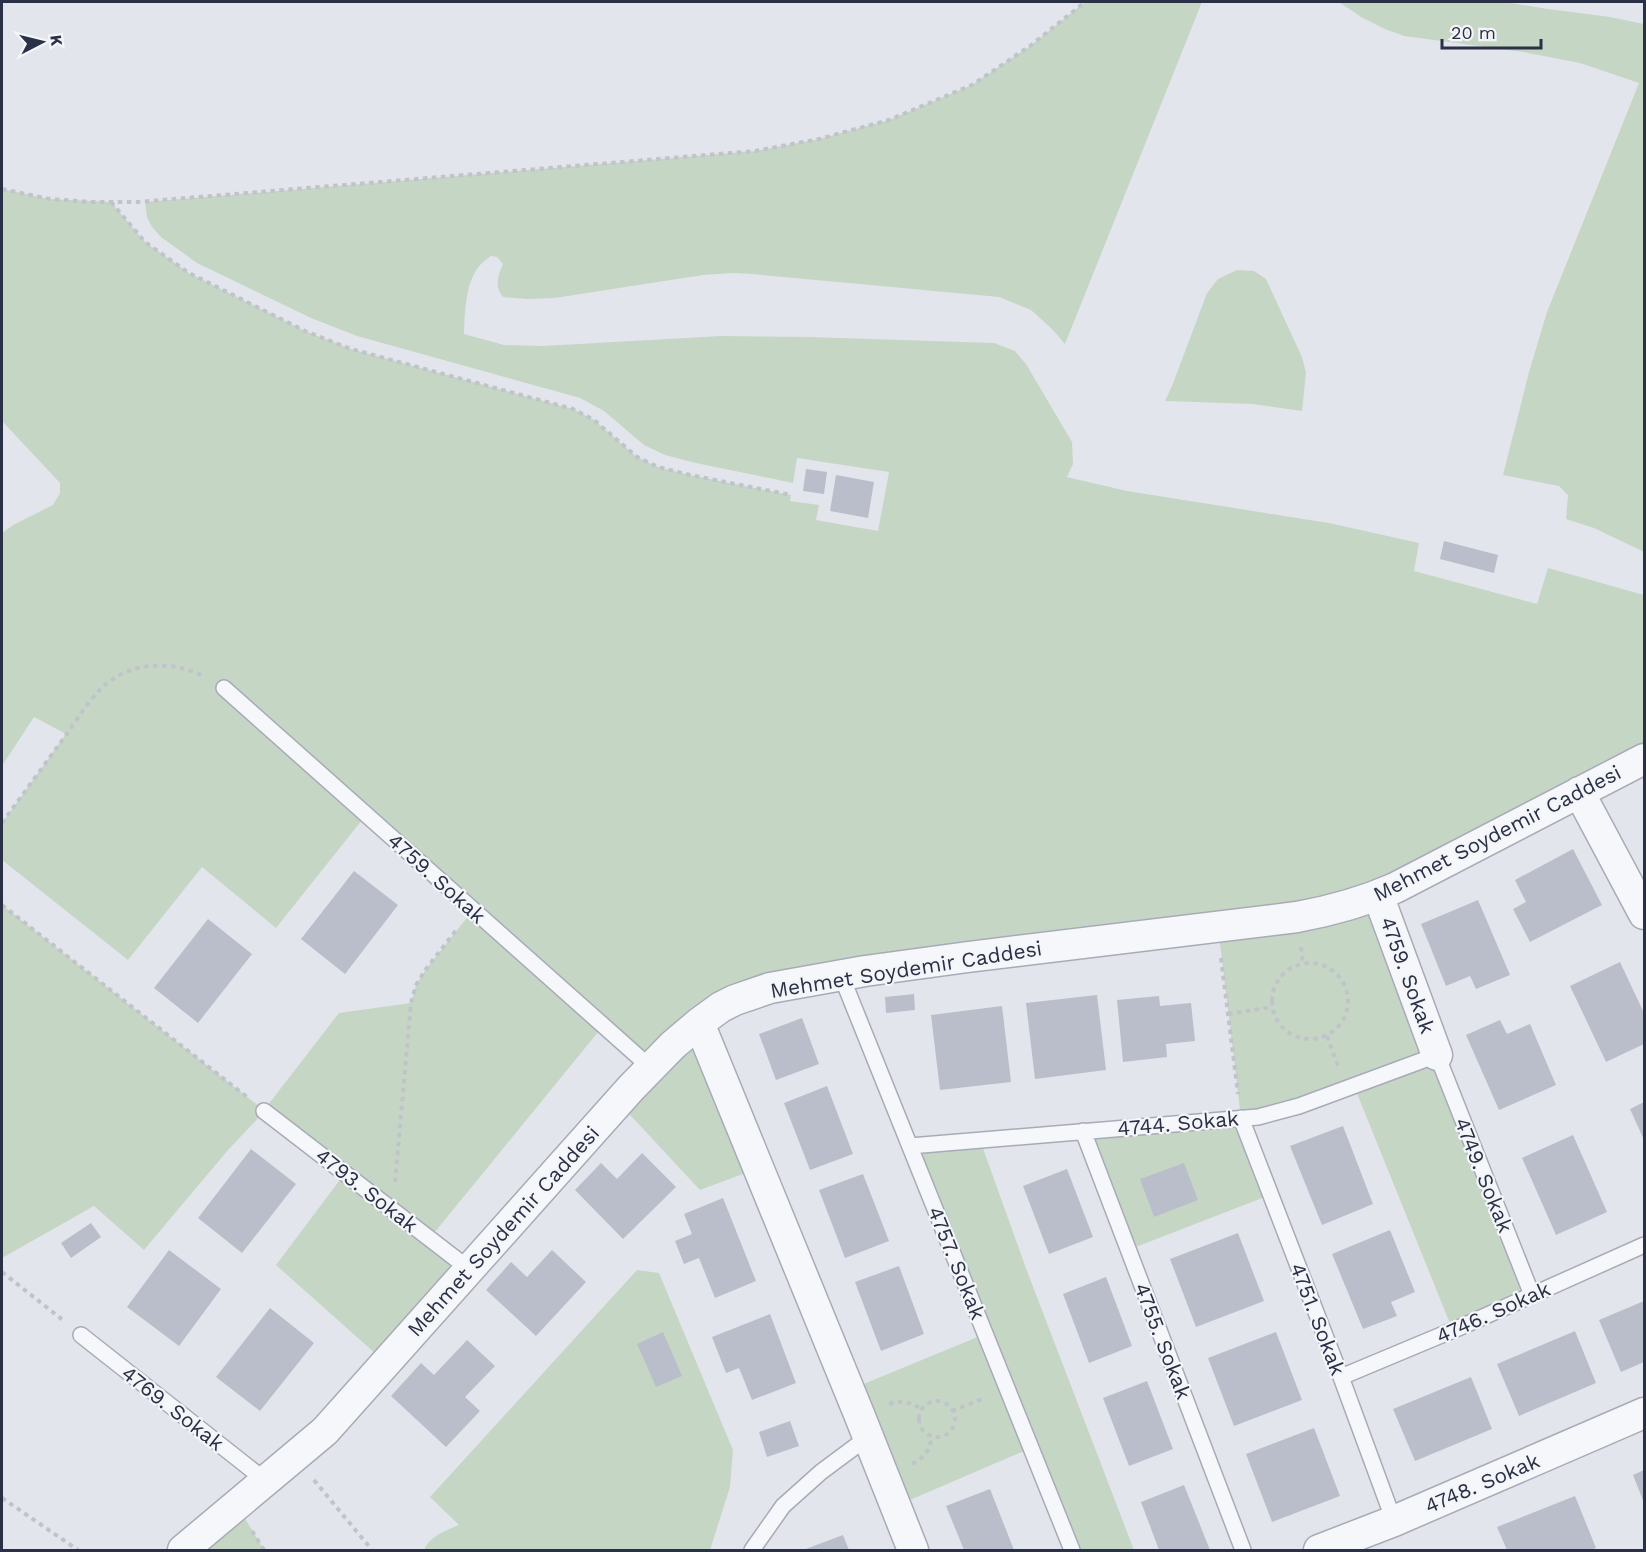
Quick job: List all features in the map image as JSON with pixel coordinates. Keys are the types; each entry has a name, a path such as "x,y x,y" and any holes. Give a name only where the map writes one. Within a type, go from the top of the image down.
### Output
{"street":[{"name":"Mehmet Soydemir Caddesi","path":"183,1551 325,1431 618,1102 699,1023 721,1007 750,994 780,986 842,975 1305,915 1348,905 1395,888 1644,759"},
{"path":"1579,792 1644,914"},
{"name":"4759. Sokak","path":"1378,895 1437,1055"},
{"path":"699,1023 913,1551"},
{"name":"4748. Sokak","path":"1319,1551 1351,1545 1394,1521 1644,1413"}],"lane":[{"name":"4759. Sokak","path":"224,688 651,1068"},
{"name":"4757. Sokak","path":"842,975 1072,1551"},
{"name":"4744. Sokak","path":"910,1146 1258,1117 1346,1089 1437,1055"},
{"name":"4749. Sokak","path":"1437,1055 1532,1295"},
{"name":"4793. Sokak","path":"264,1110 469,1269"},
{"name":"4751. Sokak","path":"1241,1118 1394,1521"},
{"name":"4755. Sokak","path":"1083,1131 1243,1551"},
{"name":"4746. Sokak","path":"1341,1377 1463,1326 1644,1245"},
{"name":"4769. Sokak","path":"81,1335 266,1481"},
{"path":"752,1551 783,1506 821,1472 868,1437"}],"path":[{"path":"2,189 50,199 111,202 168,200 755,151 819,139 889,120 972,85 1030,46 1085,2"},
{"path":"111,202 145,242 189,273 305,331 351,349 573,409 594,420 637,456 658,467 791,495"},
{"path":"2,824 91,700 113,679 139,667 166,666 197,672 224,688"},
{"path":"2,905 264,1110"},
{"path":"392,1210 413,994 426,969 473,909"},
{"path":"1218,926 1241,1118"},
{"path":"1310,963 1323,965 1335,972 1343,982 1348,1007 1337,1028 1327,1036 1303,1039 1282,1028 1275,1018 1272,1007 1272,993 1277,981 1286,971 1297,965 1310,963"},
{"path":"1228,1014 1272,1007"},
{"path":"1327,1036 1346,1089"},
{"path":"2,1272 81,1335"},
{"path":"952,1411 1007,1390"},
{"path":"938,1401 949,1406 952,1411 955,1416 953,1428 945,1436 933,1437 923,1431 918,1420 926,1404 938,1401"},
{"path":"295,1457 372,1551"},
{"path":"2,1498 78,1551"}],"green space":[{"path":"1085,2 1202,2 1065,344 1031,310 999,297 752,274 703,275 555,298 503,297 498,285 498,277 503,264 497,257 491,256 478,267 470,284 466,300 464,334 504,345 543,346 721,336 994,343 1015,351 1026,364 1072,442 1073,464 1067,477 1127,491 1329,523 1419,543 1414,571 1537,604 1548,568 1644,595 1644,759 1379,895 1532,1295 1453,1331 1354,1086 1241,1118 1218,927 865,971 699,1023 759,1168 700,1190 618,1102 650,1068 603,1026 430,1238 469,1269 386,1363 276,1265 345,1173 265,1111 228,1150 144,1250 94,1206 2,1258 2,905 264,1110 339,1013 411,1003 416,985 426,969 473,910 366,815 276,928 202,867 128,960 2,860 2,823 66,734 34,717 2,766 2,533 53,505 60,493 60,483 2,421 2,189 50,199 111,202 145,242 189,273 305,331 351,349 573,409 594,420 637,457 658,467 791,495 790,501 819,505 816,520 878,531 889,472 797,458 793,483 665,455 644,445 604,411 580,398 357,336 311,318 197,263 161,237 152,227 147,217 145,202 755,151 819,139 889,120 972,85 1030,46"},
{"path":"1339,2 1505,2 1644,24 1644,552 1594,528 1566,519 1568,495 1559,486 1503,475 1547,312 1639,83 1580,63 1523,52 1404,36 1361,17"},
{"path":"1237,270 1254,271 1266,279 1302,357 1306,373 1302,411 1253,404 1165,401 1207,293 1218,279"},
{"path":"1241,1118 1270,1195 1128,1250 1083,1131"},
{"path":"980,1140 1027,1271 1134,1550 1072,1550 1031,1448 896,1506 849,1390 985,1334 910,1146"},
{"path":"637,1270 659,1273 733,1450 730,1487 710,1550 424,1550 434,1538 459,1525 430,1497"},
{"path":"237,1505 264,1550 183,1550"}],"building":[{"path":"806,469 827,472 824,494 803,491"},
{"path":"836,475 874,482 868,518 830,511"},
{"path":"1444,541 1498,555 1494,573 1440,559"},
{"path":"1573,849 1602,905 1530,942 1513,909 1526,902 1515,880"},
{"path":"354,871 398,905 345,974 301,939"},
{"path":"1478,900 1510,975 1476,989 1470,976 1446,986 1421,924"},
{"path":"208,919 252,954 198,1023 154,988"},
{"path":"1620,962 1644,1013 1644,1044 1606,1062 1570,986"},
{"path":"914,994 915,1010 886,1013 885,997"},
{"path":"1097,995 1106,1070 1035,1079 1026,1003"},
{"path":"1159,996 1160,1006 1191,1003 1195,1041 1166,1044 1167,1057 1123,1062 1117,1000"},
{"path":"1002,1006 1011,1082 940,1090 931,1015"},
{"path":"802,1018 819,1064 776,1080 759,1034"},
{"path":"1500,1020 1507,1034 1530,1024 1556,1085 1499,1110 1466,1035"},
{"path":"827,1086 853,1154 810,1170 784,1103"},
{"path":"1644,1102 1644,1140 1630,1109"},
{"path":"1343,1126 1373,1204 1322,1225 1290,1146"},
{"path":"1573,1135 1607,1212 1556,1235 1522,1158"},
{"path":"251,1149 296,1184 242,1253 198,1218"},
{"path":"642,1153 676,1187 623,1239 575,1190 601,1163 617,1179"},
{"path":"1184,1163 1198,1200 1154,1217 1140,1179"},
{"path":"1067,1169 1093,1237 1049,1254 1023,1186"},
{"path":"863,1174 889,1241 845,1258 819,1190"},
{"path":"723,1198 756,1281 715,1298 699,1258 684,1264 675,1241 692,1234 684,1214"},
{"path":"91,1223 101,1237 71,1258 61,1243"},
{"path":"1390,1230 1415,1292 1391,1302 1397,1316 1363,1329 1332,1254"},
{"path":"1238,1233 1264,1301 1196,1327 1170,1259"},
{"path":"169,1250 221,1289 179,1346 127,1307"},
{"path":"552,1250 586,1282 536,1336 486,1290 511,1262 527,1277"},
{"path":"899,1266 924,1334 881,1351 855,1282"},
{"path":"1106,1277 1132,1346 1089,1363 1063,1294"},
{"path":"1644,1301 1644,1362 1621,1372 1599,1320"},
{"path":"270,1308 314,1343 260,1411 216,1377"},
{"path":"770,1314 796,1383 752,1400 739,1368 726,1373 712,1337"},
{"path":"1575,1331 1596,1383 1519,1416 1497,1364"},
{"path":"663,1332 682,1376 656,1387 637,1344"},
{"path":"1276,1332 1302,1400 1234,1426 1208,1358"},
{"path":"467,1340 495,1366 465,1397 480,1411 446,1447 391,1396 421,1363 434,1375"},
{"path":"1471,1377 1492,1429 1415,1461 1393,1409"},
{"path":"1147,1381 1173,1449 1129,1466 1103,1398"},
{"path":"790,1421 799,1446 767,1457 759,1432"},
{"path":"1314,1428 1340,1496 1272,1522 1246,1454"},
{"path":"1644,1470 1644,1503 1633,1475"},
{"path":"1184,1485 1210,1550 1159,1550 1141,1502"},
{"path":"990,1489 1014,1550 964,1550 946,1506"},
{"path":"1575,1496 1596,1548 1590,1550 1507,1550 1497,1527"},
{"path":"843,1535 849,1550 803,1550"}]}
